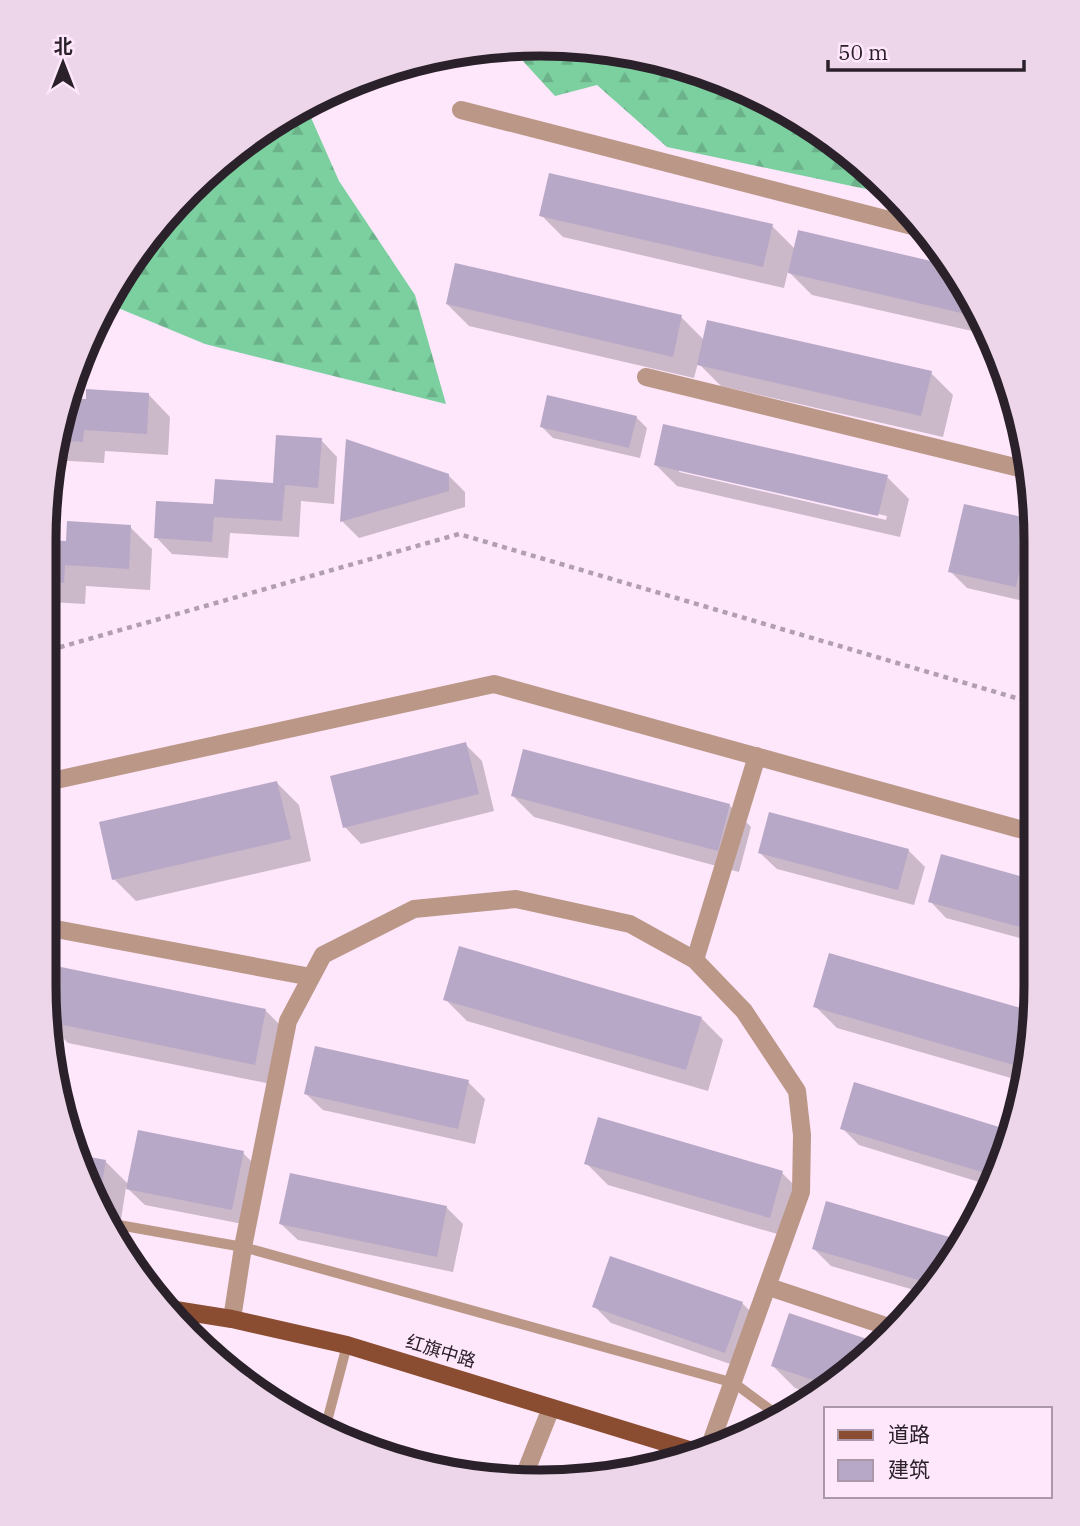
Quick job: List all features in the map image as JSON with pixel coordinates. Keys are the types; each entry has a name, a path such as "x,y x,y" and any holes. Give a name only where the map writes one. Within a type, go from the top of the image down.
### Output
{"main road":[{"name":"红旗中路","path":"182,1311 232,1319 347,1345 683,1448"}],"street":[{"path":"461,110 907,225"},
{"path":"646,377 1019,468"},
{"path":"56,780 494,684 1024,830"},
{"path":"695,960 757,756"},
{"path":"232,1319 243,1247 288,1021 323,955 414,909 516,899 630,924 695,960 744,1011 797,1091 802,1135 801,1192 713,1438"},
{"path":"56,929 311,977"},
{"path":"769,1287 884,1325"},
{"path":"527,1470 551,1408"}],"lane":[{"path":"119,1225 243,1247 734,1383 771,1411"},
{"path":"327,1421 347,1345"}],"path":[{"path":"56,648 459,534 1024,700"}],"green space":[{"path":"540,56 603,60 665,72 696,82 782,121 835,156 875,191 667,147 597,85 555,96 521,59 499,58"},
{"path":"310,115 339,181 415,295 446,404 205,344 116,307 156,245 198,198 245,156"}],"building":[{"path":"549,173 773,224 763,267 539,216"},
{"path":"798,230 936,262 968,315 788,273"},
{"path":"455,263 682,315 673,357 446,304"},
{"path":"707,320 932,371 921,416 697,365"},
{"path":"86,389 149,393 147,434 84,430 83,442 66,441 77,398 86,399"},
{"path":"547,395 637,416 629,448 540,427"},
{"path":"663,424 888,475 878,516 654,465"},
{"path":"276,435 322,438 318,488 285,485 282,521 214,517 212,542 154,538 156,501 213,504 215,479 273,483"},
{"path":"346,439 449,474 449,491 340,522"},
{"path":"964,504 1023,517 1024,551 1016,587 948,572"},
{"path":"67,521 131,525 129,569 65,565 64,583 56,582 56,540 66,541"},
{"path":"466,742 479,794 343,828 330,776"},
{"path":"523,749 730,804 718,851 511,796"},
{"path":"277,781 291,839 112,880 99,822"},
{"path":"769,812 909,849 898,890 758,853"},
{"path":"941,854 1024,877 1024,928 928,902"},
{"path":"459,946 702,1017 686,1070 443,1000"},
{"path":"829,953 1023,1009 1017,1066 813,1007"},
{"path":"56,966 266,1009 255,1065 58,1024"},
{"path":"315,1046 469,1080 458,1129 304,1094"},
{"path":"854,1082 999,1127 985,1173 840,1129"},
{"path":"598,1117 783,1171 770,1218 584,1164"},
{"path":"138,1130 244,1151 232,1210 126,1189"},
{"path":"88,1157 106,1160 101,1189"},
{"path":"290,1173 447,1206 437,1257 279,1224"},
{"path":"826,1201 953,1238 924,1281 812,1249"},
{"path":"610,1256 743,1302 725,1353 592,1307"},
{"path":"789,1313 870,1340 818,1382 771,1366"}]}
